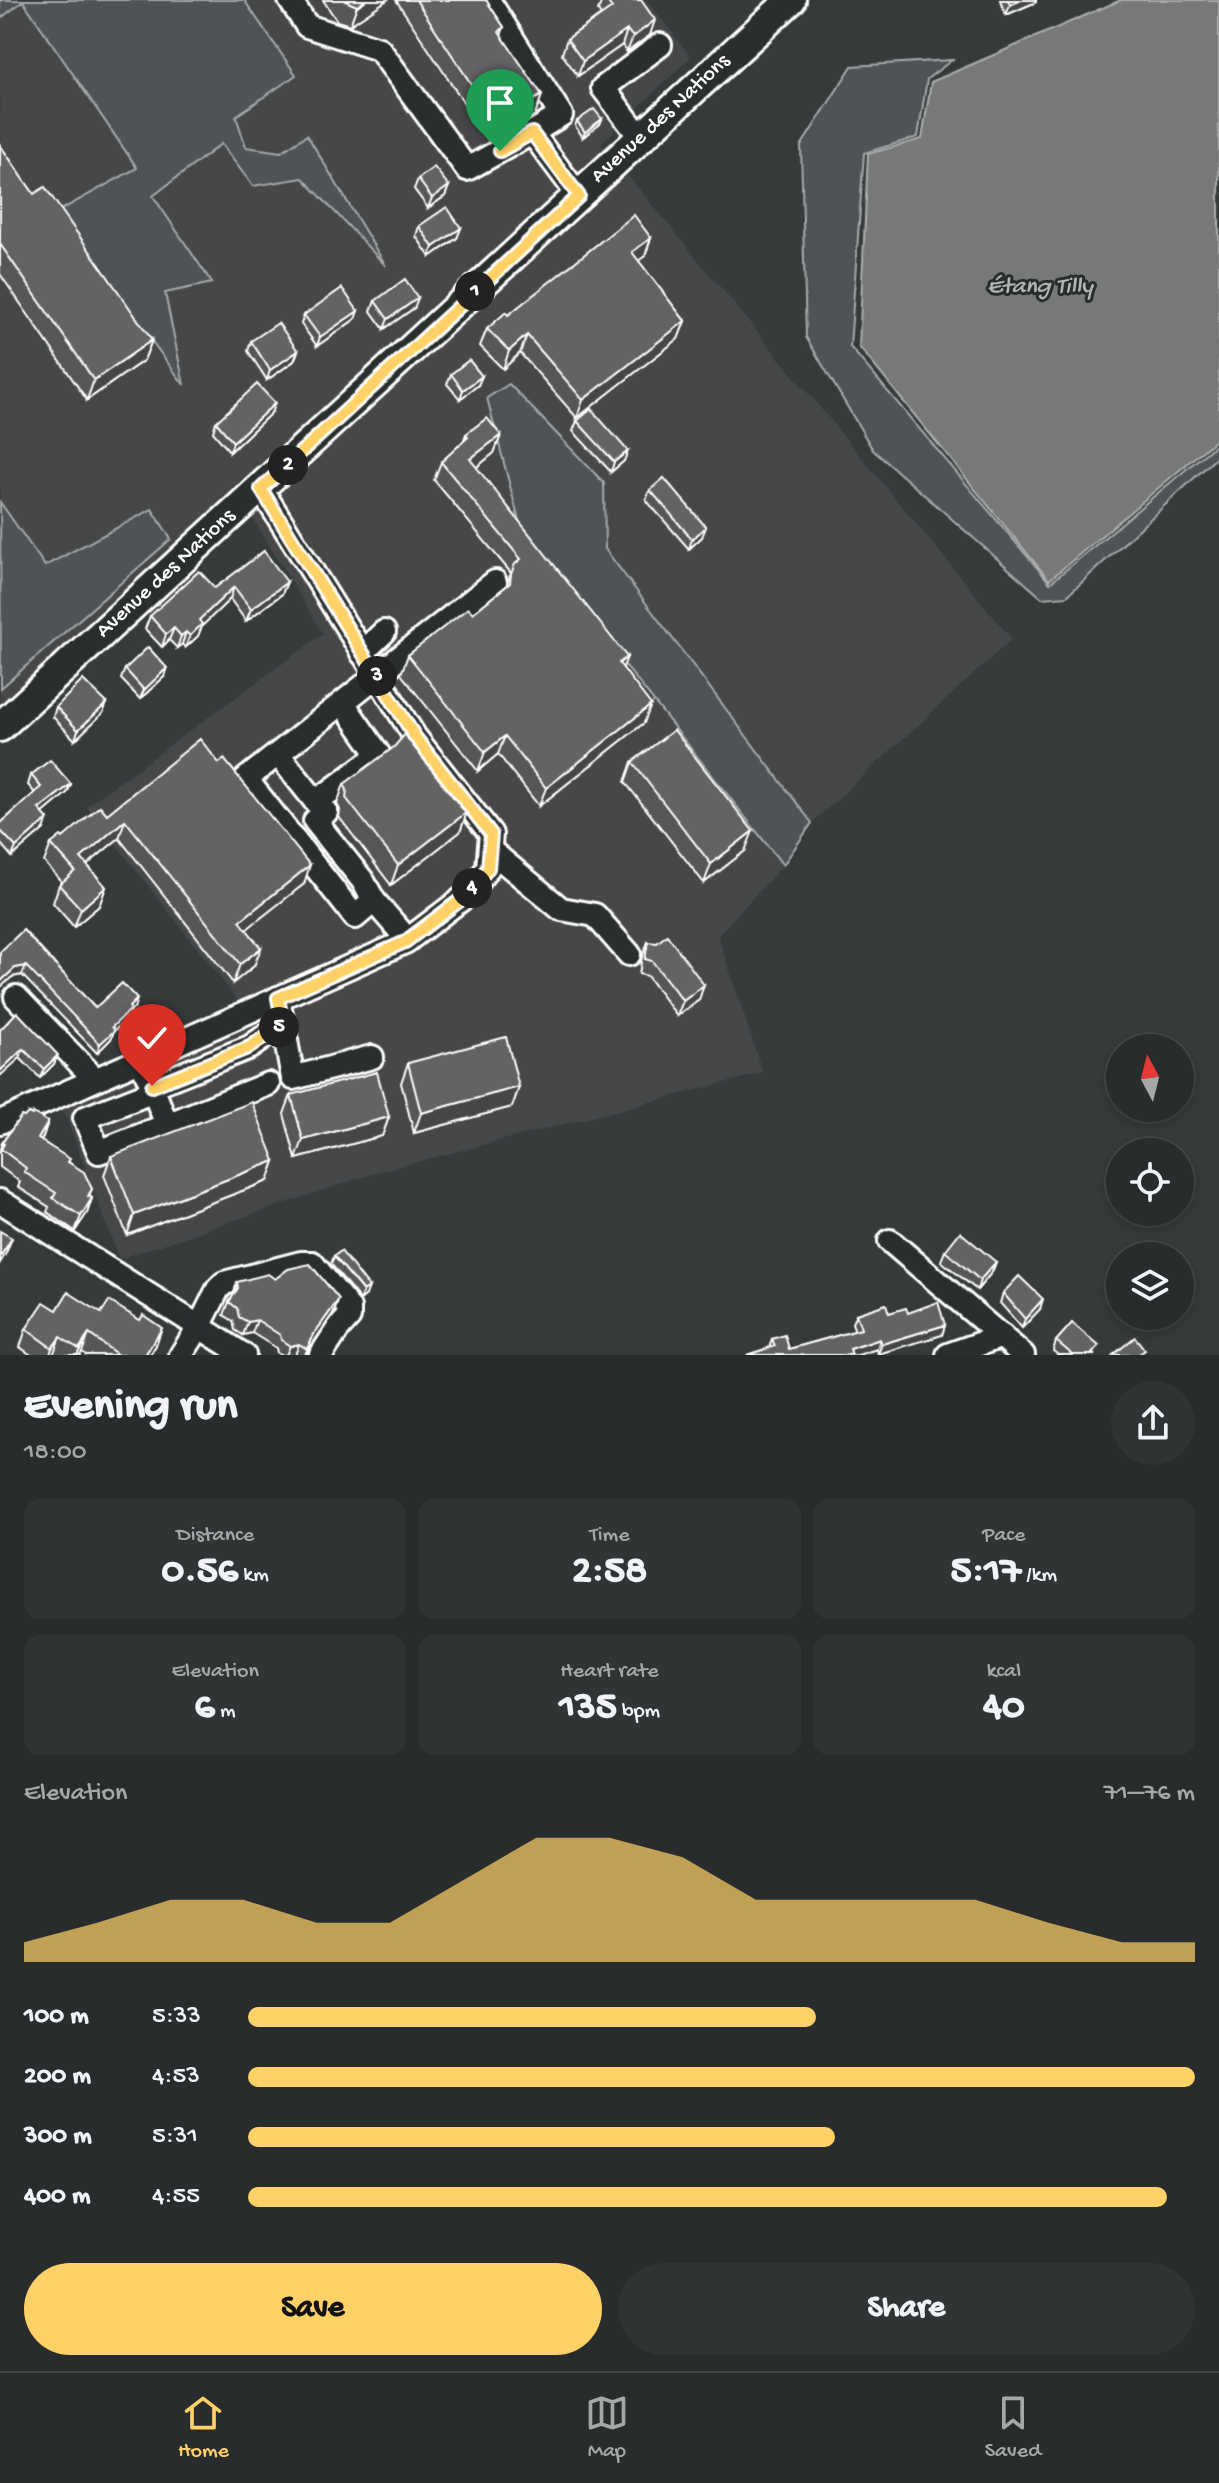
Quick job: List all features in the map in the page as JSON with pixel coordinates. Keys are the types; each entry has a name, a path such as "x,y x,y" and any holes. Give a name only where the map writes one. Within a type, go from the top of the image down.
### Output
{"main road":[{"name":"Avenue des Nations","path":"0,727 791,0"}],"street":[{"path":"290,0 307,26 379,49 467,169 561,115 488,0"},
{"path":"641,138 603,88 660,45"},
{"path":"532,133 579,196"},
{"path":"0,1122 408,940 467,895 488,868 491,834 415,737 261,489"},
{"path":"374,901 355,917 246,779 495,582"},
{"path":"362,653 384,632"},
{"path":"316,802 379,755 343,703"},
{"path":"278,754 326,812 315,821 363,881 374,901 408,940"},
{"path":"490,850 561,909 595,915 629,954"},
{"path":"16,997 95,1079"},
{"path":"278,998 293,1078 372,1057"},
{"path":"268,1084 99,1152 85,1118 250,1047 283,1024"},
{"path":"141,1059 167,1125"},
{"path":"0,1201 244,1355"},
{"path":"890,1241 1023,1355"},
{"path":"181,1355 224,1283 301,1263 312,1263 349,1308 349,1317 321,1355"},
{"path":"948,1355 1002,1336"}],"shaded area":[{"path":"0,0 647,0 691,57 601,143 1012,639 812,823 605,549 604,483 523,536 783,865 718,935 763,1073 378,1172 119,1259 58,1096 249,1015 86,806 323,634 234,488 0,708"},
{"path":"0,0 244,0 296,75 236,116 246,147 281,152 307,135 386,266 303,178 253,186 221,144 153,196 212,283 165,293 184,385 57,212 137,168 23,1 0,19"},
{"path":"952,60 927,79 918,137 864,153 850,347 1050,583 1219,442 1219,455 1067,596 1042,598 873,450 806,337 801,146 852,66"},
{"path":"509,384 604,483 605,549 812,823 783,865 523,536 487,398"},
{"path":"0,502 45,566 152,509 171,539 1,688"}],"water":[{"name":"Étang Tilly","path":"1121,0 1219,0 1219,437 1049,580 859,347 868,154 922,139 931,82"}],"building":[{"path":"343,0 366,0 357,6"},
{"path":"416,0 486,0 504,27 499,32 542,95 496,122"},
{"path":"606,0 641,0 655,20 633,37 627,30 583,61 567,39 612,8"},
{"path":"594,109 602,119 585,132 577,121"},
{"path":"0,145 34,194 45,187 152,340 94,380 0,244"},
{"path":"434,167 449,186 432,198 418,179"},
{"path":"447,207 461,228 433,247 419,226"},
{"path":"634,215 651,238 632,252 685,321 583,400 527,335 509,351 487,329"},
{"path":"405,279 418,298 388,319 375,301"},
{"path":"342,288 358,311 320,337 304,315"},
{"path":"278,323 298,351 270,370 251,341"},
{"path":"469,360 482,376 463,390 451,374"},
{"path":"257,384 275,403 233,442 216,422"},
{"path":"591,409 628,451 614,462 577,421"},
{"path":"487,418 501,435 470,459 627,657 619,663 651,705 546,788 505,736 485,752 408,655 468,608 473,613 510,583 515,564 521,559 441,462 468,437 466,434"},
{"path":"664,478 706,527 692,539 650,490"},
{"path":"264,551 287,582 251,609 234,587 199,620 202,624 190,636 186,632 181,636 174,628 166,634 150,616 199,571 215,588"},
{"path":"148,647 167,668 144,690 125,669"},
{"path":"83,680 107,703 78,730 56,707"},
{"path":"674,730 753,831 711,864 632,762"},
{"path":"406,733 467,812 398,865 346,798 344,784 394,747"},
{"path":"200,739 219,763 224,759 310,865 240,921 261,948 240,964 125,820 81,858 106,887 81,909 59,885 75,871 51,844 61,836 63,838 100,806 107,814"},
{"path":"50,760 71,784 39,809 48,819 16,847 0,830 0,824 41,787 31,775"},
{"path":"23,930 95,1008 122,983 137,999 112,1027 115,1030 100,1044 26,966 15,968 0,982 0,952"},
{"path":"667,935 704,985 683,1001 652,961 645,959 648,942 657,943"},
{"path":"17,1012 58,1055 44,1069 23,1049 0,1071 0,1030"},
{"path":"506,1037 519,1087 421,1113 408,1063"},
{"path":"377,1072 389,1117 303,1140 291,1095"},
{"path":"252,1102 275,1161 134,1215 111,1156"},
{"path":"28,1113 48,1122 38,1139 70,1159 68,1162 84,1172 92,1189 88,1196 92,1198 81,1216 53,1198 56,1193 24,1172 26,1168 1,1149 21,1116"},
{"path":"0,1231 12,1238 0,1257"},
{"path":"960,1232 996,1262 980,1280 945,1251"},
{"path":"341,1251 369,1287 363,1291 334,1256"},
{"path":"310,1264 339,1299 307,1349 299,1344 290,1346 281,1340 280,1335 257,1320 248,1322 239,1317 237,1308 229,1302 238,1288 237,1282 268,1274 275,1279 288,1269"},
{"path":"1019,1276 1043,1299 1025,1319 1003,1293"},
{"path":"68,1292 101,1313 109,1301 140,1320 143,1315 162,1328 145,1355 118,1355 89,1334 79,1349 60,1337 52,1348 26,1329 44,1302 57,1310"},
{"path":"938,1302 945,1325 882,1344 880,1339 850,1349 852,1355 747,1355 775,1346 772,1339 785,1335 789,1349 861,1329 856,1314 886,1304 889,1313 906,1308 908,1313"},
{"path":"1072,1323 1099,1346 1091,1355 1073,1355 1056,1341"},
{"path":"1135,1337 1145,1350 1138,1355 1113,1355"}],"route":[{"path":"152,1086 250,1047 283,1024 278,998 405,942 467,895 488,868 491,834 415,737 261,489 579,196 532,133 500,151"}]}
